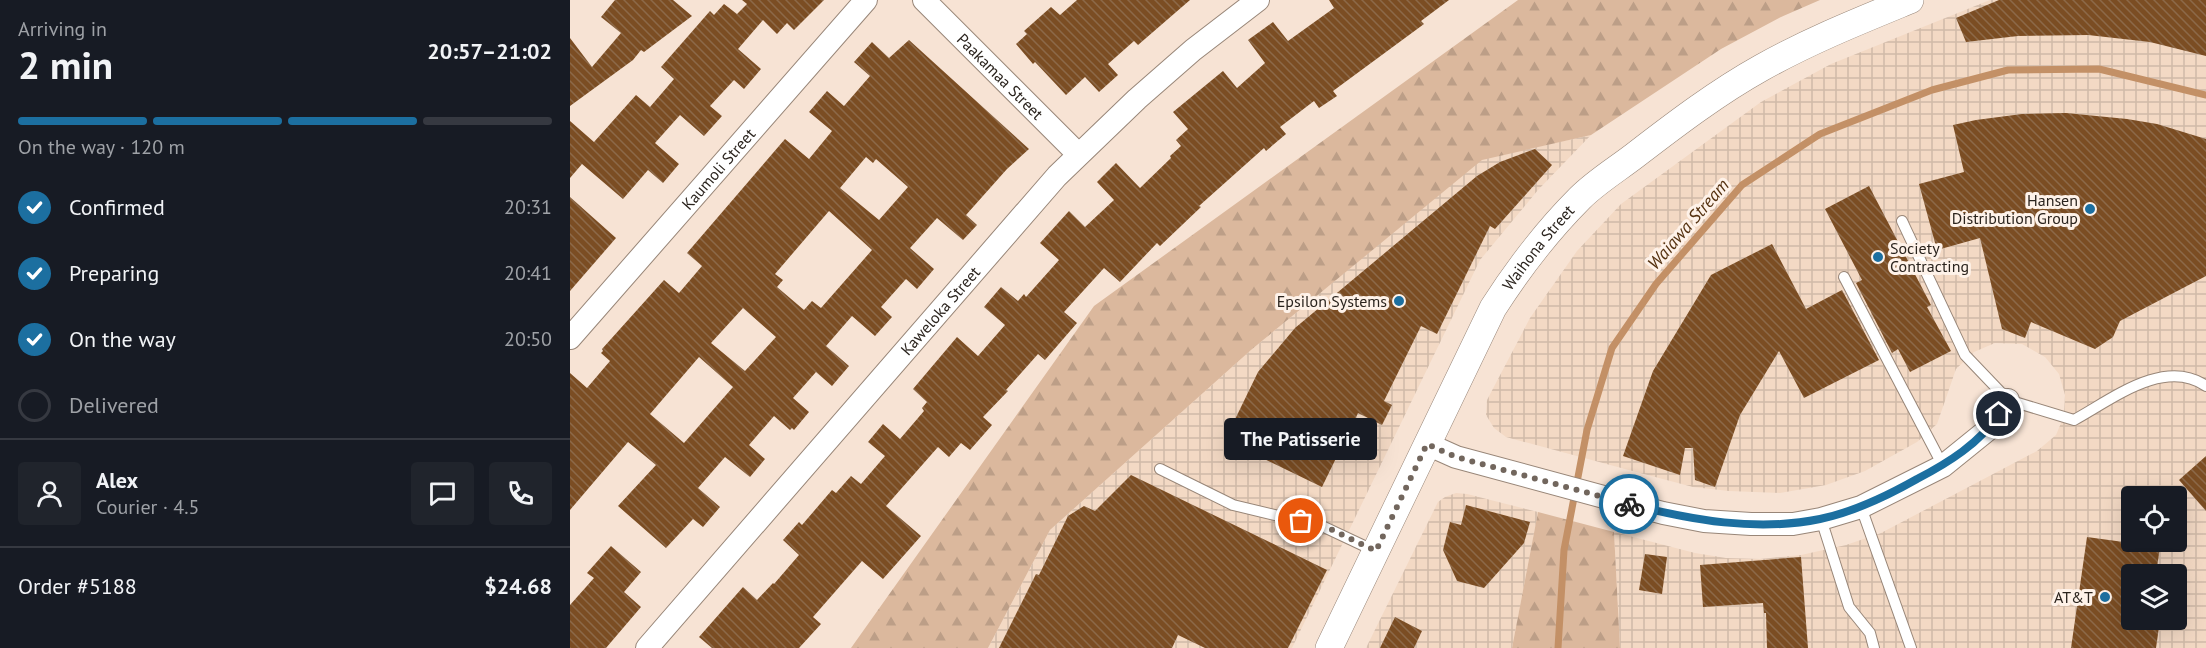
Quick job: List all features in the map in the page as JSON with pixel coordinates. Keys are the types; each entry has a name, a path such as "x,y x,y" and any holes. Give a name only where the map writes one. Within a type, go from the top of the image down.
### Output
{"street":[{"name":"Kaumoli Street","path":"570,338 866,0"},
{"name":"Paakamaa Street","path":"924,0 1078,154"},
{"name":"Kaweloka Street","path":"647,648 1028,207 1078,154 1193,50 1258,0"},
{"name":"Waihona Street","path":"1329,648 1493,308 1522,265 1581,197 1667,131 1760,69 1818,38 1910,0"},
{"path":"1427,444 1456,457 1520,475 1704,521 1793,524 1821,519 1861,507 1943,466 1990,428 2008,400"}],"lane":[{"path":"1902,221 1965,355 2008,400 2074,420 2138,385 2157,378 2175,376 2197,379 2206,386"},
{"path":"1844,277 1943,466"},
{"path":"1160,470 1233,504 1324,526 1376,551"},
{"path":"1861,507 1911,648"},
{"path":"1821,519 1849,608 1870,633 1875,648"}],"shaded area":[{"path":"1990,0 2206,0 2206,648 1620,648 1614,532 1695,553 1726,558 1760,559 1801,555 1846,545 1881,533 2037,451 2056,435 2064,416 2065,395 2059,374 2045,357 2022,344 1995,343 1974,352 1956,369 1937,424 1917,442 1865,471 1826,485 1780,493 1693,487 1506,437 1494,428 1486,415 1487,400 1530,318 1577,251 1621,204 1761,102 1831,64"},
{"path":"1591,135 1538,190 1480,260 1292,648 988,648 1050,530 1251,350 1482,159"},
{"path":"1456,493 1538,512 1512,648 1366,648 1438,502"}],"green space":[{"path":"1518,0 1820,0 1781,17 1721,49 1591,135 1482,160 1251,350 1050,530 988,648 851,648 1094,306"},
{"path":"1538,512 1614,532 1620,648 1512,648"}],"building":[{"path":"615,0 673,0 692,16 644,52 641,50 633,60 570,106 570,38 592,67 621,33 601,17"},
{"path":"742,0 824,0 794,30 787,23 777,34 763,20 738,49 761,69 744,89 734,80 710,106 722,116 704,136 680,115 655,143 679,164 663,183 648,170 623,199 582,164 570,178 570,121 594,142 636,95 650,107 674,79 661,67 710,11 714,15 724,4 737,14 747,4"},
{"path":"1077,0 1190,0 1138,45 1134,41 1108,64 1118,75 1099,92 1085,77 1066,95 1035,62 1033,64 1016,44 1027,34 1024,31 1051,7 1060,15"},
{"path":"1329,0 1449,0 1421,21 1424,24 1333,91 1337,96 1319,108 1314,101 1280,127 1286,134 1266,151 1264,148 1199,206 1201,207 1160,246 1157,243 1120,282 1104,268 1064,312 1077,323 1045,360 1038,354 983,417 992,425 970,450 961,443 949,457 938,447 886,506 921,536 883,579 862,561 813,617 821,624 799,648 712,648 699,637 743,587 757,600 774,584 799,555 783,540 799,522 802,525 832,490 836,493 851,476 861,484 885,456 868,442 883,424 900,439 924,411 922,408 927,402 913,389 957,337 978,356 1005,325 984,307 1001,287 1018,301 1024,294 1026,297 1059,260 1040,243 1069,211 1085,227 1114,200 1097,182 1116,163 1140,188 1181,146 1176,140 1188,129 1173,112 1223,71 1237,88 1265,63 1248,40 1273,22 1288,41 1334,8"},
{"path":"1999,0 2206,0 2206,56 2150,42 2088,35 2018,36 1966,42 1956,18"},
{"path":"909,40 1029,149 1007,169 966,215 977,225 963,240 937,218 910,248 934,269 917,289 906,279 881,307 892,317 875,336 852,316 826,346 849,366 832,386 816,372 793,398 809,412 794,430 792,428 790,430 774,416 749,445 765,459 750,477 725,457 698,488 720,507 703,527 693,519 666,548 618,506 656,465 628,442 570,510 570,373 587,388 610,361 601,353 602,349 664,280 679,293 702,266 687,253 785,139 809,159 832,131 809,112 827,91 844,106 870,76 854,62 872,42 889,58","holes":["866,157 873,163 876,159 908,187 879,220 840,188","829,211 872,250 821,308 812,301 804,310 777,287 783,280 775,274","743,308 776,337 745,371 711,343","699,357 733,387 684,443 650,414"]},
{"name":"Hansen Distribution Group","path":"2066,113 2157,124 2206,139 2206,276 2120,321 2113,337 2095,349 2031,322 2025,338 2002,329 1980,238 1937,250 1919,184 1964,172 1953,125 2022,114"},
{"path":"1535,149 1552,165 1495,229 1490,226 1437,334 1421,326 1384,401 1392,405 1382,425 1358,413 1322,487 1225,440 1258,372 1295,328 1477,176 1500,162"},
{"name":"Society Contracting","path":"1869,186 1931,305 1927,307 1951,351 1910,372 1898,349 1892,353 1856,283 1862,280 1825,209"},
{"path":"570,197 616,238 570,291"},
{"path":"1772,244 1806,309 1842,290 1879,360 1804,398 1779,351 1740,415 1715,487 1695,480 1693,448 1685,448 1680,475 1623,456 1653,371 1711,275"},
{"path":"2206,456 2206,511 2187,489 2187,486 2179,480"},
{"path":"1131,475 1327,570 1288,648 1205,648 1178,635 1172,648 999,648 1068,516 1084,506 1095,511"},
{"path":"1466,505 1530,522 1524,543 1484,588 1457,581 1443,550 1450,522 1461,525"},
{"name":"AT&T","path":"2087,537 2121,542 2121,552 2159,552 2157,564 2121,564 2121,630 2159,630 2156,648 2071,648"},
{"path":"611,546 641,572 624,592 641,607 606,648 570,648 570,605 594,578 587,573"},
{"path":"1645,554 1667,557 1662,594 1639,590"},
{"path":"1801,557 1808,648 1767,648 1766,613 1764,613 1763,603 1703,607 1700,565"},
{"path":"1395,617 1422,631 1414,648 1380,648"}],"waterway":[{"name":"Waiawa Stream","path":"1558,648 1564,550 1587,430 1612,348 1656,284 1742,185 1820,134 1932,90 2008,70 2099,69 2206,95"}],"way so far":[{"path":"1301,521 1324,526 1376,551 1427,444 1456,457 1629,504"}],"place":[{"name":"Hansen Distribution Group","path":"2090,209"},
{"name":"Society Contracting","path":"1878,257"},
{"name":"Epsilon Systems","path":"1399,301"},
{"name":"The Patisserie","path":"1301,521"},
{"name":"AT&T","path":"2105,597"}],"route":[{"path":"1629,504 1704,521 1793,524 1821,519 1861,507 1943,466 1990,428 1999,414"}]}
